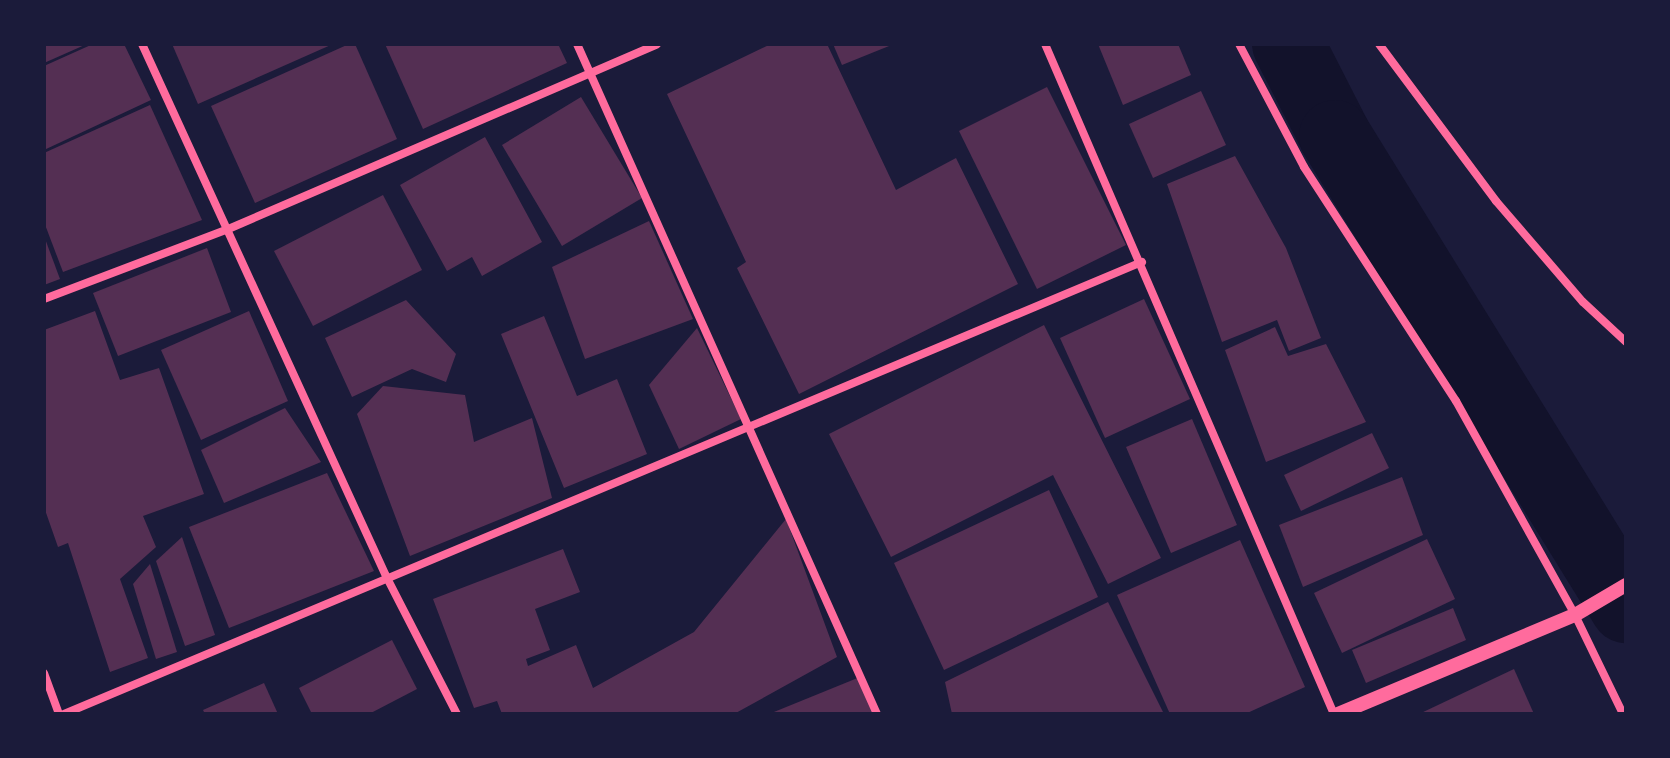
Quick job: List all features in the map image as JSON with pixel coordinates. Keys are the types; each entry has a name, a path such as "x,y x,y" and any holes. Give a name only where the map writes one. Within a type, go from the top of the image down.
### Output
{"street":[{"path":"142,44 386,576 457,714"},
{"path":"577,44 586,71 749,423 877,714"},
{"path":"44,299 226,230 586,71 657,44"},
{"path":"1045,44 1336,714 1575,615 1626,585"},
{"path":"1239,44 1304,167 1456,401 1575,615 1623,714"},
{"path":"1379,44 1496,201 1583,302 1626,342"},
{"path":"44,673 62,714 749,423 1142,262"}],"building":[{"path":"44,44 87,44 44,63"},
{"path":"93,44 124,44 151,100 44,150 44,66"},
{"path":"172,44 333,44 198,104"},
{"path":"355,44 397,139 255,203 211,106"},
{"path":"385,44 558,44 567,63 423,129"},
{"path":"771,44 827,44 896,190 956,158 1018,284 799,394 737,268 746,262 667,94"},
{"path":"833,44 894,44 842,65"},
{"path":"1098,44 1178,44 1191,75 1123,105"},
{"path":"1047,87 1126,245 1037,289 959,131"},
{"path":"1201,91 1226,145 1153,178 1129,124"},
{"path":"581,97 642,198 562,246 502,145"},
{"path":"150,105 202,220 63,272 44,222 44,153"},
{"path":"485,137 542,242 482,276 472,257 447,271 400,185"},
{"path":"1235,156 1286,248 1321,338 1289,351 1277,320 1222,342 1167,184"},
{"path":"383,195 422,270 313,326 274,251"},
{"path":"649,221 693,319 585,359 552,267"},
{"path":"44,236 60,279 44,285"},
{"path":"207,248 231,312 118,356 93,293"},
{"path":"1144,299 1190,399 1105,438 1060,338"},
{"path":"406,300 456,354 446,382 412,369 352,397 325,338"},
{"path":"95,311 120,380 159,368 204,494 143,516 156,547 120,579 148,658 110,672 68,543 58,547 44,507 44,330"},
{"path":"249,311 288,401 201,440 161,350"},
{"path":"544,316 577,396 617,379 647,454 564,488 501,334"},
{"path":"1044,325 1161,558 1108,584 1053,475 891,557 829,434"},
{"path":"1275,327 1288,356 1326,344 1366,422 1266,462 1225,350"},
{"path":"697,328 741,419 679,449 649,385"},
{"path":"383,386 465,395 474,442 532,418 552,498 410,556 357,414"},
{"path":"285,408 321,462 224,503 201,450"},
{"path":"1192,419 1237,525 1171,553 1126,447"},
{"path":"1372,433 1389,468 1301,511 1284,475"},
{"path":"327,473 374,571 229,628 189,527"},
{"path":"1402,477 1423,535 1303,587 1279,525"},
{"path":"1049,490 1098,597 944,670 894,563"},
{"path":"786,519 837,657 734,714 502,714 497,701 474,708 433,599 563,549 580,592 535,609 550,650 526,659 528,666 576,645 593,688 694,632"},
{"path":"182,537 215,635 185,646 156,561"},
{"path":"1427,539 1455,599 1342,653 1314,593"},
{"path":"1240,540 1305,687 1245,714 1170,714 1117,595"},
{"path":"150,564 177,652 156,659 133,584"},
{"path":"1108,602 1164,714 952,714 945,682"},
{"path":"1453,608 1466,640 1366,683 1352,650"},
{"path":"392,640 417,689 369,714 312,714 299,688"},
{"path":"1514,669 1534,714 1419,714"},
{"path":"860,677 875,714 769,714"},
{"path":"264,683 278,714 205,714 203,710"}],"waterway":[{"path":"1288,44 1335,136 1626,607"}]}
